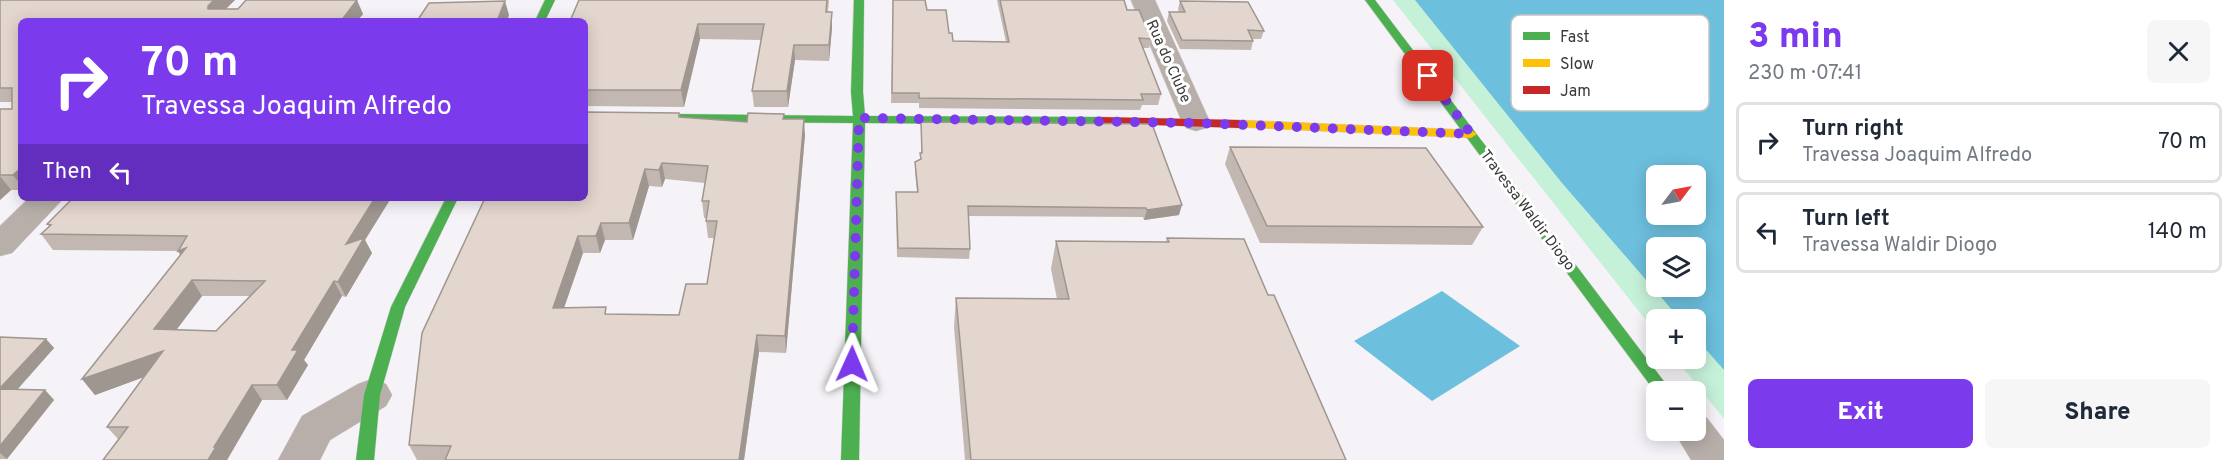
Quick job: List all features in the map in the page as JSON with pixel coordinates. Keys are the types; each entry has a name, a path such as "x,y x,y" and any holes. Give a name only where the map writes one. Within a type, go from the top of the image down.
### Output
{"street":[{"path":"541,18 550,0"},
{"path":"850,460 859,118 857,92 859,0"},
{"name":"Rua do Clube","path":"1143,0 1196,123"},
{"name":"Travessa Waldir Diogo","path":"1370,0 1656,381"},
{"path":"588,117 1196,123 1471,134"},
{"path":"0,245 45,201"},
{"path":"365,460 372,395 398,307 451,201"},
{"path":"299,460 316,428 372,395"},
{"path":"1701,441 1715,460"}],"green space":[{"path":"1393,0 1724,0 1724,419 1706,396 1706,381 1694,381 1684,369 1706,369 1706,309 1646,309 1646,320"}],"water":[{"path":"1415,0 1724,0 1724,370 1706,350 1706,309 1671,309 1661,297 1706,297 1706,237 1646,237 1646,280 1562,183"},
{"path":"1442,291 1520,346 1432,401 1354,341"}],"building":[{"path":"0,0 214,0 208,9 238,9 246,0 357,0 343,18 18,18 18,171 13,175 0,175 0,109 12,109 12,88 0,88"},
{"path":"579,0 827,0 826,12 832,12 829,45 794,45 787,91 752,91 764,24 698,24 681,90 588,90 588,18 571,18"},
{"path":"893,0 925,0 927,10 946,10 949,33 952,33 953,41 1009,42 1000,0 1124,0 1127,10 1139,10 1151,39 1139,38 1161,94 1141,94 1143,100 919,98 919,93 892,93"},
{"path":"505,1 498,18 419,18 429,3"},
{"path":"1180,1 1248,2 1264,31 1248,30 1253,41 1182,40 1169,12 1185,12"},
{"path":"588,112 679,113 679,117 747,122 748,113 784,114 783,119 804,119 785,336 757,335 739,460 445,460 451,446 409,445 422,333 484,201 588,201","holes":["662,163 708,166 702,201 709,201 706,221 717,221 707,284 686,284 679,315 605,314 606,307 553,308 578,236 596,236 601,223 629,223 645,169 659,170"]},
{"path":"921,122 1152,124 1182,205 1147,210 1146,208 968,206 970,249 898,248 896,192 918,192 915,162 921,159 920,153 922,153"},
{"path":"1230,147 1426,148 1483,227 1267,226"},
{"path":"70,201 373,201 346,244 364,238 338,282 334,281 292,350 298,350 277,385 252,385 208,460 103,460 128,427 107,427 163,351 82,379 186,248 178,251 187,236 41,234 51,225 47,224","holes":["192,280 265,281 216,331 154,329"]},
{"path":"1167,238 1244,239 1268,295 1274,295 1346,460 971,460 956,298 1069,299 1056,241 1169,242"},
{"path":"0,337 46,339 0,388"},
{"path":"0,389 45,390 0,446"}],"traffic: fast":[{"path":"541,18 550,0"},
{"path":"850,460 859,118 857,92 859,0"},
{"path":"1370,0 1656,381"},
{"path":"588,117 1099,121"},
{"path":"365,460 372,395 398,307 451,201"}],"traffic: slow":[{"path":"1239,124 1471,134"}],"traffic: jam":[{"path":"1099,121 1239,124"}],"route":[{"path":"852,364 859,118 1196,123 1471,134 1428,76"}]}
